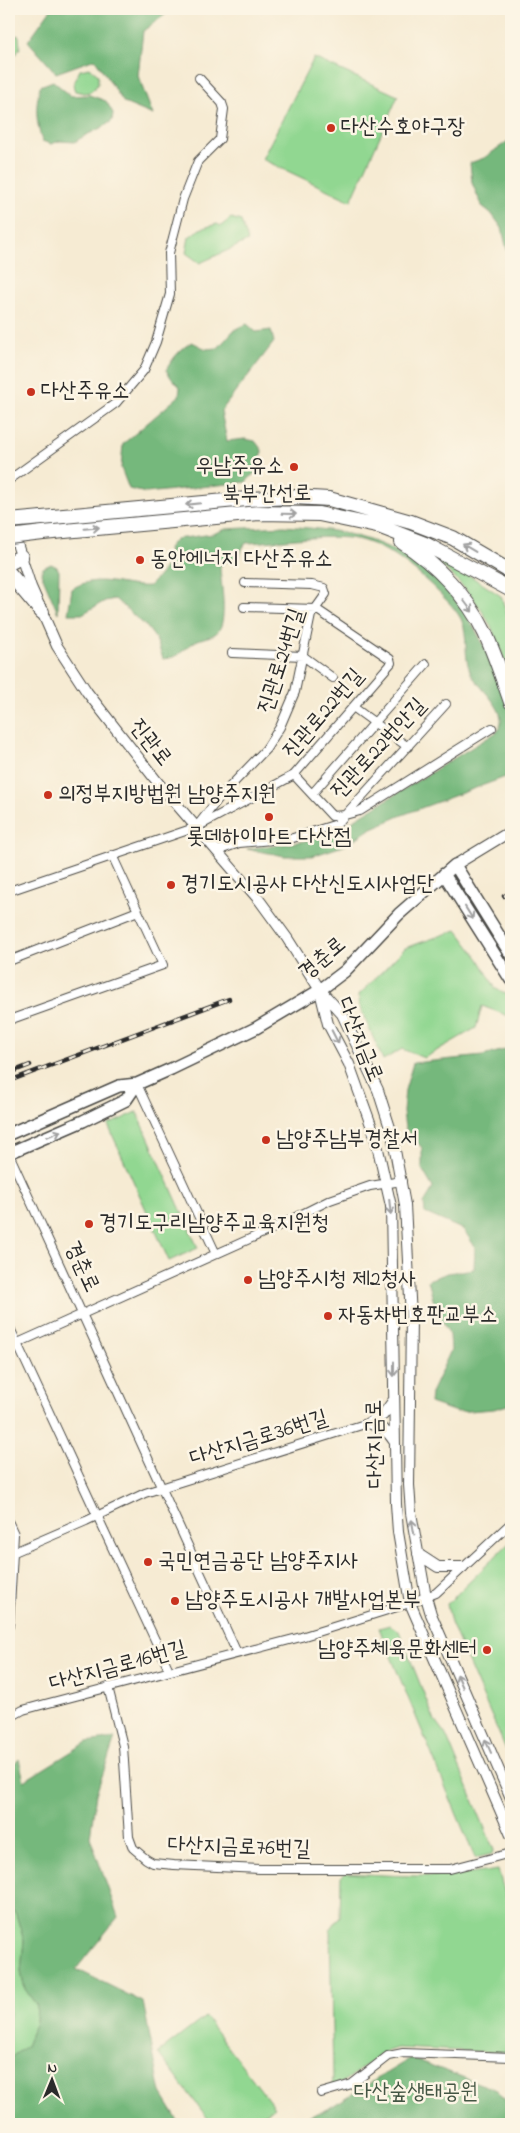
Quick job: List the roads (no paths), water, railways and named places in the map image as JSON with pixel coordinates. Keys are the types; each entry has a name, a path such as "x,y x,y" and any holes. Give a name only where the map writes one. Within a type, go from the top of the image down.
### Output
{"highway":[{"name":"북부간선로","path":"9,520 247,499 329,499 402,519 453,538 511,572"},
{"name":"북부간선로","path":"9,537 259,513 319,514 381,527 424,544 511,590"},
{"path":"381,527 422,555 472,611 485,632 511,702"},
{"path":"9,573 42,612"}],"main road":[{"name":"경춘로","path":"9,1134 119,1086 137,1084 256,1028 320,990 345,972 399,914 455,865"},
{"path":"455,865 511,955"},
{"path":"444,874 511,980"},
{"name":"경춘로","path":"9,1153 126,1100 137,1084"}],"street":[{"path":"9,480 116,404 144,370 156,342 170,294 169,253 184,199 198,161 220,139 224,109 222,103 199,78"},
{"name":"진관로","path":"9,520 15,560 31,587 57,646 87,692 159,784 260,901 287,938 320,990"},
{"name":"진관로24번길","path":"197,827 219,798 266,749 280,727 295,692 311,615 326,594 324,588 312,585 245,583"},
{"path":"244,607 316,609"},
{"name":"진관로22번길","path":"9,891 197,827 294,775 391,663 390,659 316,609"},
{"path":"232,652 303,656 334,678"},
{"path":"312,794 426,664"},
{"name":"진관로22번안길","path":"294,775 332,816 345,815 446,704"},
{"path":"353,707 408,746"},
{"path":"217,851 239,843 292,838 337,824 345,815 360,811 492,728"},
{"name":"경춘로","path":"455,865 511,831"},
{"path":"9,1020 163,965 112,855"},
{"path":"9,961 138,911"},
{"name":"다산지금로","path":"320,990 342,1014 366,1062 392,1134 406,1204 410,1290 409,1485 411,1513 418,1554 431,1614 511,1798"},
{"name":"다산지금로","path":"320,990 328,1024 349,1064 364,1101 375,1136 391,1206 394,1441 398,1532 410,1603 511,1835"},
{"path":"137,1084 216,1254"},
{"name":"경춘로","path":"9,1153 82,1314"},
{"path":"9,1347 216,1254 330,1200 370,1186 402,1181"},
{"path":"82,1314 237,1653"},
{"path":"9,1326 169,1670"},
{"path":"368,1423 383,1415 394,1398"},
{"path":"368,1423 382,1428 389,1433 394,1441"},
{"name":"다산지금로36번길","path":"12,1553 145,1493 368,1423"},
{"path":"9,1523 14,1534 9,1626"},
{"name":"다산지금로16번길","path":"9,1718 23,1710 169,1670 301,1637 426,1597 436,1593 511,1523"},
{"path":"418,1554 438,1567 463,1567"},
{"name":"다산지금로76번길","path":"108,1687 123,1746 128,1836 133,1848 153,1863 260,1869 450,1868 511,1853"},
{"path":"321,2094 352,2084 388,2056 403,2053 511,2057"}],"railway":[{"path":"504,896 511,893"},
{"path":"9,1081 229,999"},
{"path":"9,1073 30,1065"}],"place":[{"name":"다산수호야구장","path":"331,128"},
{"name":"다산주유소","path":"31,392"},
{"name":"우남주유소","path":"294,467"},
{"name":"동안에너지 다산주유소","path":"140,560"},
{"name":"의정부지방법원 남양주지원","path":"48,795"},
{"name":"롯데하이마트 다산점","path":"269,817"},
{"name":"경기도시공사 다산신도시사업단","path":"171,885"},
{"name":"남양주남부경찰서","path":"266,1140"},
{"name":"경기도구리남양주교육지원청","path":"89,1224"},
{"name":"남양주시청 제2청사","path":"248,1280"},
{"name":"자동차번호판교부소","path":"328,1316"},
{"name":"국민연금공단 남양주지사","path":"148,1562"},
{"name":"남양주도시공사 개발사업본부","path":"175,1601"},
{"name":"남양주체육문화센터","path":"487,1650"}],"park label":[{"name":"다산숲생태공원","path":"416,2093"}]}
